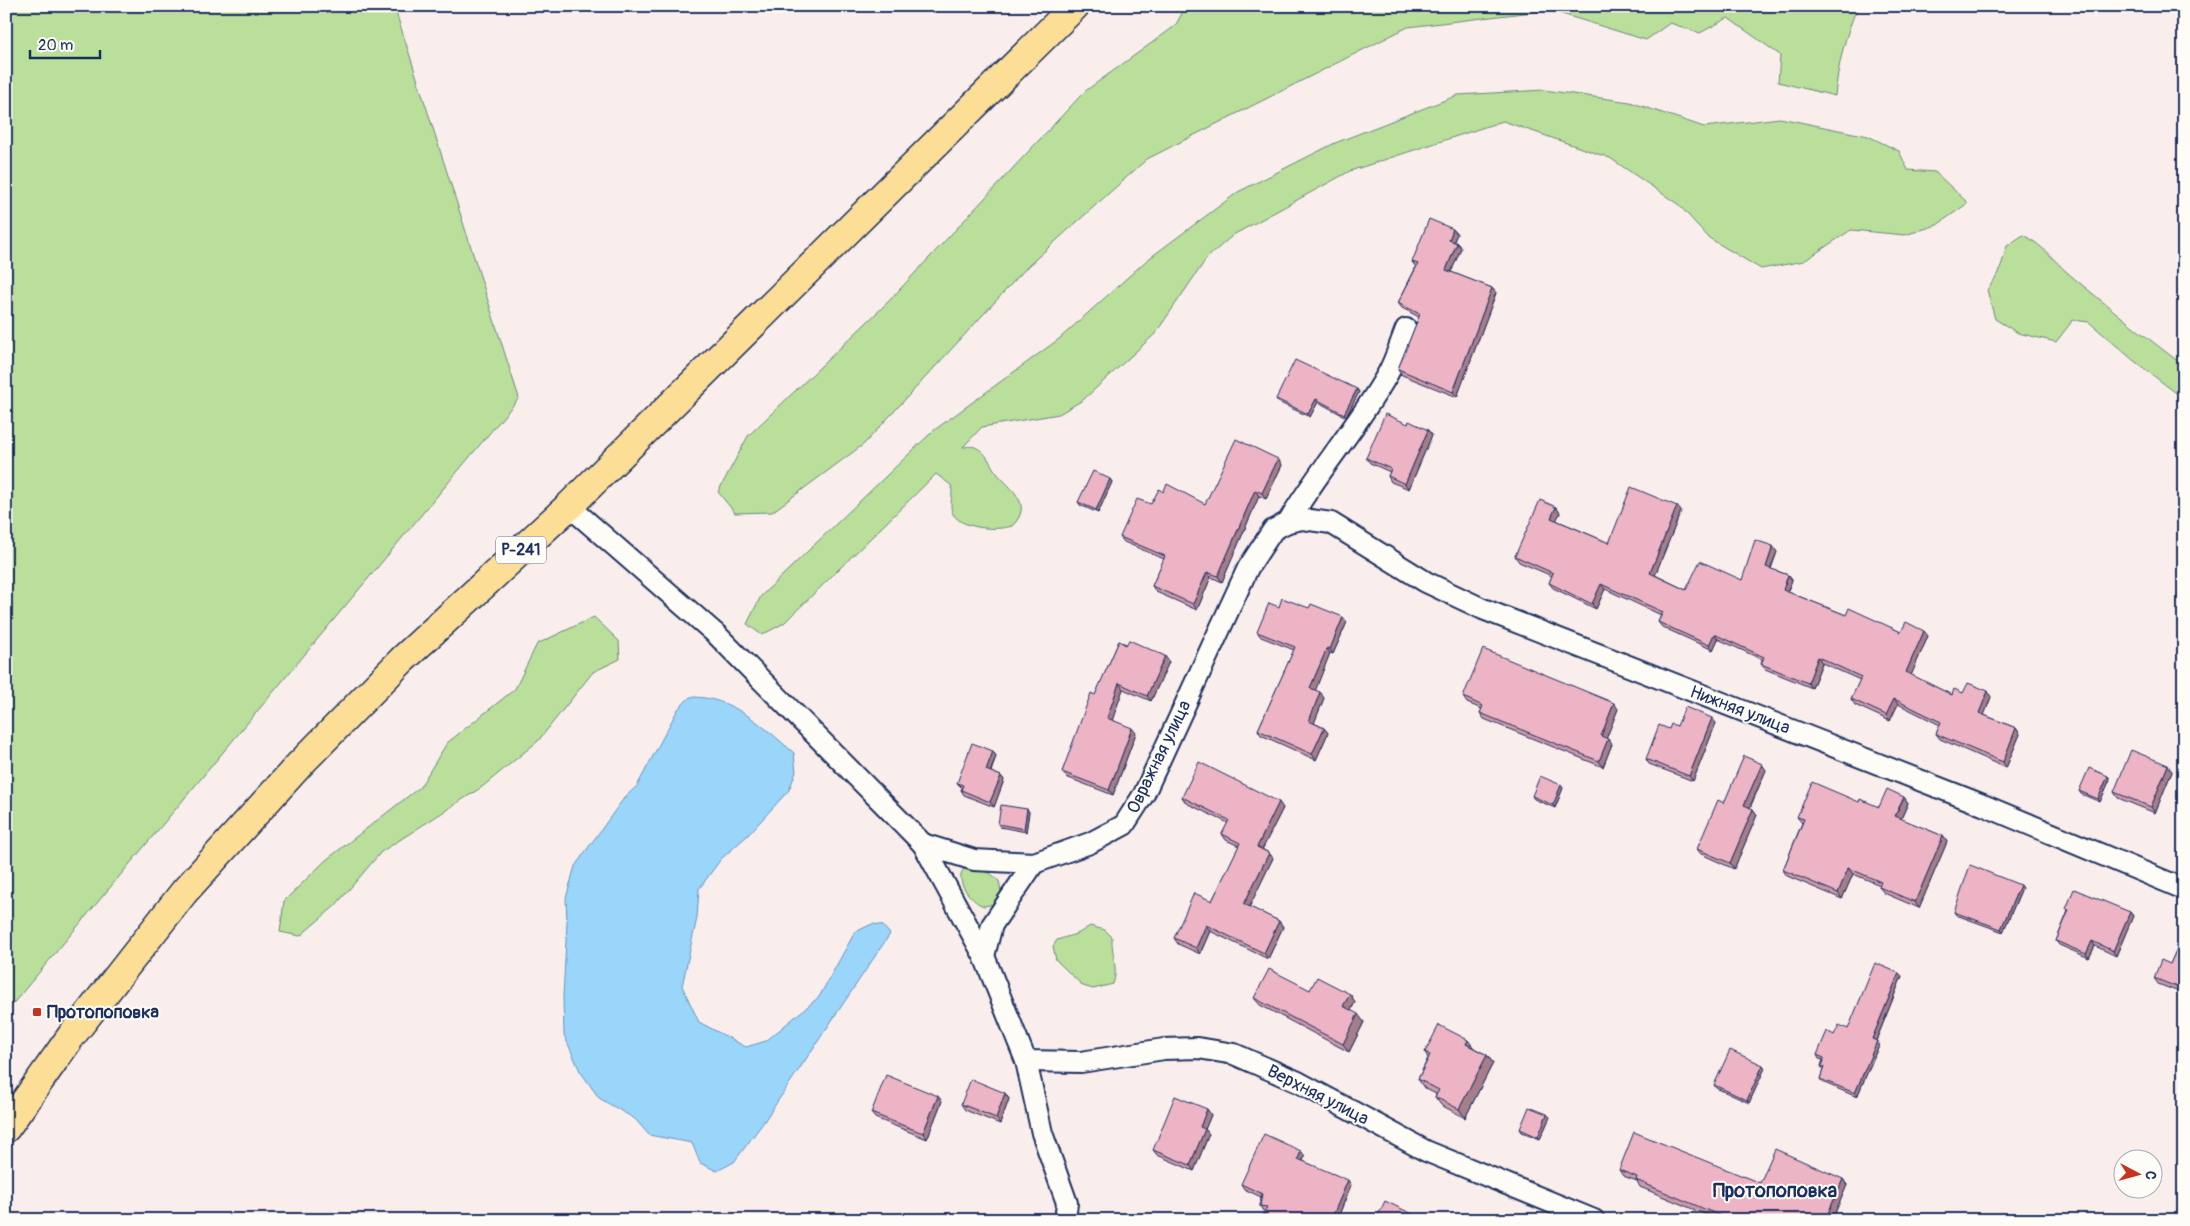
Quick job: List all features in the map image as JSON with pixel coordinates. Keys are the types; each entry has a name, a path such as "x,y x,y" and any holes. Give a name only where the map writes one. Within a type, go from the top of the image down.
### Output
{"highway":[{"name":"Р-241","path":"6,1128 72,1035 184,892 300,764 402,660 569,506 1075,6"}],"street":[{"path":"1296,520 1308,487 1333,456 1387,374 1406,329"},
{"path":"569,506 717,635 923,844 984,956 1026,1061 1042,1133 1066,1203 1065,1220"},
{"name":"Овражная улица","path":"923,844 974,860 1034,863 1090,842 1124,825 1144,794 1248,568 1273,530 1296,520"},
{"name":"Нижняя улица","path":"1296,520 1331,523 1426,582 1483,608 1974,802 2184,889"},
{"path":"984,956 992,925 1034,863"},
{"name":"Верхняя улица","path":"1026,1061 1081,1062 1164,1049 1198,1048 1234,1054 1298,1082 1426,1151 1594,1220"}],"green space":[{"path":"6,6 394,6 519,398 6,1012"},
{"path":"1186,6 1858,6 1843,50 1835,96 1778,82 1780,55 1728,18 1700,33 1670,23 1646,40 1549,10 1408,27 1147,159 1028,266 864,444 772,512 735,513 718,492 748,436 887,303 1084,92 1175,26"},
{"path":"1544,90 1630,102 1704,127 1780,118 1868,136 1899,151 1908,170 1935,172 1968,203 1937,225 1905,235 1851,230 1804,261 1761,269 1709,238 1679,205 1610,158 1503,121 1350,171 1233,235 1207,258 1155,334 1083,400 1059,414 982,427 963,447 971,446 980,450 1018,497 1021,511 1012,526 1005,528 979,527 962,522 956,518 952,512 951,485 936,474 784,623 762,635 747,624 761,596 933,431 1059,339 1147,260 1238,192 1335,143 1458,95"},
{"path":"2023,235 2036,243 2083,286 2184,366 2184,399 2133,360 2089,322 2073,320 2056,342 2018,333 1995,319 1987,290 1999,273 2007,246"},
{"path":"594,617 619,641 620,659 593,672 538,741 482,787 381,852 335,906 300,936 280,932 284,901 326,860 420,787 447,743 515,689 537,644"},
{"path":"965,868 990,873 999,881 1001,892 994,904 984,906 969,896 962,884 961,878"},
{"path":"1090,926 1105,930 1112,937 1115,967 1113,984 1093,989 1083,986 1056,960 1053,946 1057,940 1079,933"}],"water":[{"path":"690,697 705,698 733,707 759,724 794,753 796,772 789,790 748,835 721,859 699,889 697,918 682,986 699,1022 746,1047 766,1041 819,997 855,932 872,924 882,925 890,934 763,1123 734,1162 717,1171 700,1163 692,1143 649,1135 635,1119 599,1098 580,1071 564,1035 563,996 567,922 566,898 575,866 624,798 637,786 678,709"}],"building":[{"path":"1429,219 1453,229 1449,240 1457,243 1446,270 1492,288 1453,392 1398,369 1420,314 1398,303 1418,264 1412,262"},
{"path":"1295,360 1357,389 1344,414 1316,399 1308,414 1276,399"},
{"path":"1385,414 1408,424 1409,421 1428,430 1405,484 1388,476 1391,469 1366,458"},
{"path":"1236,439 1278,459 1262,493 1255,490 1218,576 1207,572 1193,604 1152,586 1165,556 1120,537 1137,499 1151,504 1159,489 1163,492 1167,484 1205,504"},
{"path":"1093,471 1110,479 1096,510 1078,502"},
{"path":"1631,487 1677,506 1650,573 1686,590 1700,561 1742,580 1755,540 1773,546 1766,567 1788,575 1783,590 1846,615 1849,608 1901,632 1906,622 1924,631 1906,672 1952,695 1954,689 1963,693 1968,683 1988,691 1979,713 2016,728 2003,762 1936,734 1941,722 1894,699 1886,715 1851,699 1861,677 1818,657 1808,683 1761,664 1764,657 1714,634 1709,645 1658,622 1663,612 1601,584 1592,604 1549,583 1553,573 1515,556 1540,500 1556,507 1551,518 1609,543"},
{"path":"1282,598 1309,608 1311,604 1343,617 1330,649 1327,648 1310,688 1320,692 1309,721 1324,728 1312,754 1258,730 1295,647 1257,632 1269,603 1279,607"},
{"path":"1129,640 1165,656 1147,696 1119,683 1107,718 1132,728 1109,790 1062,772 1091,693 1095,695 1119,641 1126,645"},
{"path":"1483,649 1614,703 1601,736 1608,739 1599,761 1480,713 1483,706 1463,697"},
{"path":"1685,707 1712,718 1689,776 1646,759 1659,725 1669,729 1671,724 1677,726"},
{"path":"972,743 993,751 986,770 1001,776 990,802 961,790 963,785 957,783"},
{"path":"2131,750 2168,765 2151,807 2114,792"},
{"path":"1744,756 1762,764 1744,805 1753,809 1730,863 1697,849 1718,800 1724,803"},
{"path":"1199,762 1279,802 1257,847 1269,853 1244,904 1279,921 1264,953 1206,925 1196,948 1174,938 1194,893 1212,901 1240,843 1222,834 1229,820 1182,797"},
{"path":"2089,768 2108,776 2098,799 2079,791"},
{"path":"1540,776 1561,785 1553,805 1532,796"},
{"path":"1812,782 1859,802 1860,799 1879,807 1887,789 1904,797 1895,816 1943,836 1915,902 1879,887 1881,882 1848,868 1838,893 1783,870 1804,819 1797,817"},
{"path":"1001,805 1027,809 1024,829 998,824"},
{"path":"1970,865 2020,885 2001,929 1954,912"},
{"path":"2074,889 2130,912 2113,951 2092,941 2086,954 2056,941 2069,910 2066,909"},
{"path":"2184,933 2184,990 2154,978 2161,960 2170,964"},
{"path":"1875,963 1899,973 1872,1039 1877,1041 1855,1093 1820,1079 1824,1067 1821,1066 1824,1058 1817,1055 1827,1031 1834,1035 1839,1025 1848,1029"},
{"path":"1269,969 1310,990 1317,977 1350,994 1343,1006 1358,1014 1343,1044 1254,998"},
{"path":"1439,1025 1468,1040 1466,1044 1487,1055 1459,1109 1435,1097 1439,1090 1418,1079 1430,1055 1425,1052"},
{"path":"1730,1050 1763,1065 1747,1100 1714,1085"},
{"path":"886,1075 938,1096 923,1133 871,1113"},
{"path":"971,1079 1005,1093 996,1118 961,1104"},
{"path":"1175,1096 1207,1109 1200,1127 1205,1129 1190,1165 1153,1150"},
{"path":"1529,1107 1547,1114 1538,1137 1520,1129"},
{"path":"1634,1132 1760,1183 1775,1149 1843,1179 1825,1220 1720,1220 1721,1216 1636,1180 1637,1177 1619,1170"},
{"path":"1264,1134 1301,1151 1298,1159 1348,1180 1331,1220 1274,1220 1263,1215 1267,1207 1260,1206 1262,1194 1241,1184"},
{"path":"1385,1201 1425,1220 1376,1220"}],"place":[{"name":"Протопоповка","path":"37,1012"}],"district":[{"name":"Протопоповка","path":"1775,1190"}]}
